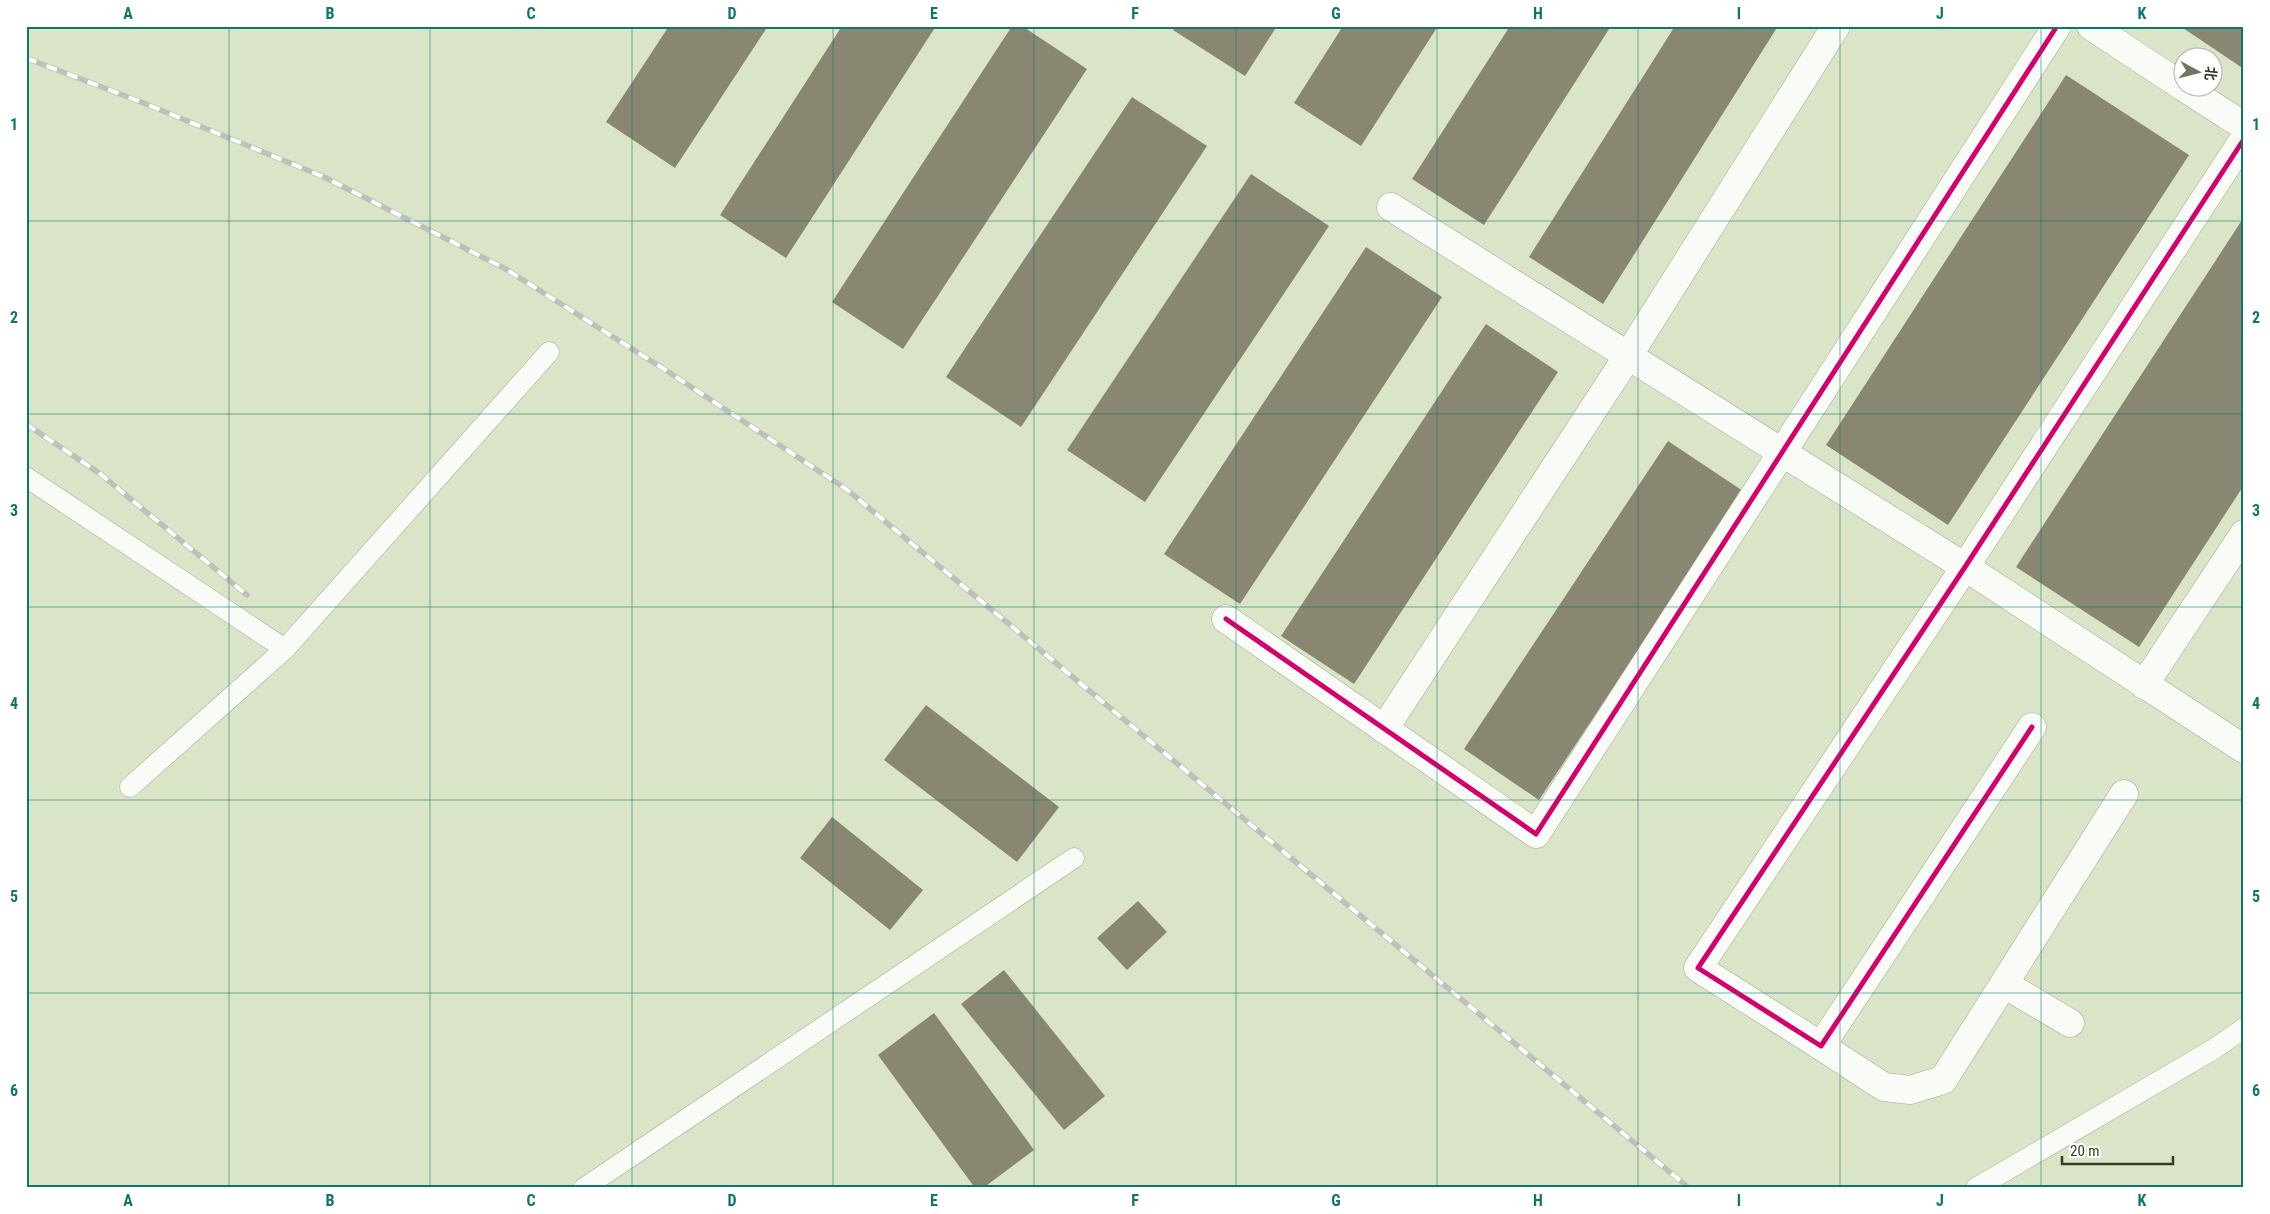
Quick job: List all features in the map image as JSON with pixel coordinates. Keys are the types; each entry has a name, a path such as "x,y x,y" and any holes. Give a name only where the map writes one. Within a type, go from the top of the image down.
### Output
{"street":[{"path":"1384,729 1628,356 1836,26"},
{"path":"1226,619 1536,834 2057,26"},
{"path":"2091,26 2172,79"},
{"path":"2201,98 2244,126"},
{"path":"2124,794 1943,1080 1910,1090 1884,1087 1698,968 1965,567 2244,139"},
{"path":"1391,208 1965,567 2244,749"},
{"path":"2144,685 2244,534"},
{"path":"1821,1046 2032,727"},
{"path":"2004,984 2070,1023"}],"lane":[{"path":"130,788 285,649 548,352"},
{"path":"26,477 285,649"},
{"path":"584,1188 1074,858"},
{"path":"1976,1188 2214,1049 2244,1028"}],"building":[{"path":"669,26 768,26 675,168 606,122"},
{"path":"842,26 936,26 786,258 720,215"},
{"path":"1012,26 1022,26 1087,69 903,349 832,302"},
{"path":"1176,26 1277,26 1245,76 1173,30"},
{"path":"1343,26 1438,26 1361,146 1294,103"},
{"path":"1510,26 1611,26 1484,225 1412,179"},
{"path":"1675,26 1778,26 1603,304 1529,257"},
{"path":"2180,26 2244,26 2244,69 2222,54 2222,48 2213,48"},
{"path":"2066,75 2189,155 1948,525 1826,445"},
{"path":"1132,97 1207,146 1021,427 946,377"},
{"path":"1251,174 1329,226 1145,502 1067,450"},
{"path":"2244,217 2244,485 2139,647 2016,567"},
{"path":"1366,247 1442,297 1240,604 1164,554"},
{"path":"1486,324 1558,372 1354,684 1281,636"},
{"path":"1668,441 1743,491 1539,800 1464,749"},
{"path":"926,705 1059,807 1017,862 884,760"},
{"path":"832,817 923,890 890,930 800,858"},
{"path":"1138,901 1167,932 1127,970 1097,938"},
{"path":"1004,970 1105,1096 1064,1130 961,1004"},
{"path":"934,1013 1034,1150 983,1188 975,1188 878,1055"}],"railway":[{"path":"26,58 141,102 324,177 504,268 667,371 846,489 1689,1188"},
{"path":"26,424 99,473 247,595"}],"cycle path":[{"path":"1226,619 1536,834 2057,26"},
{"path":"2032,727 1821,1046 1698,968 1965,567 2244,139"}]}
